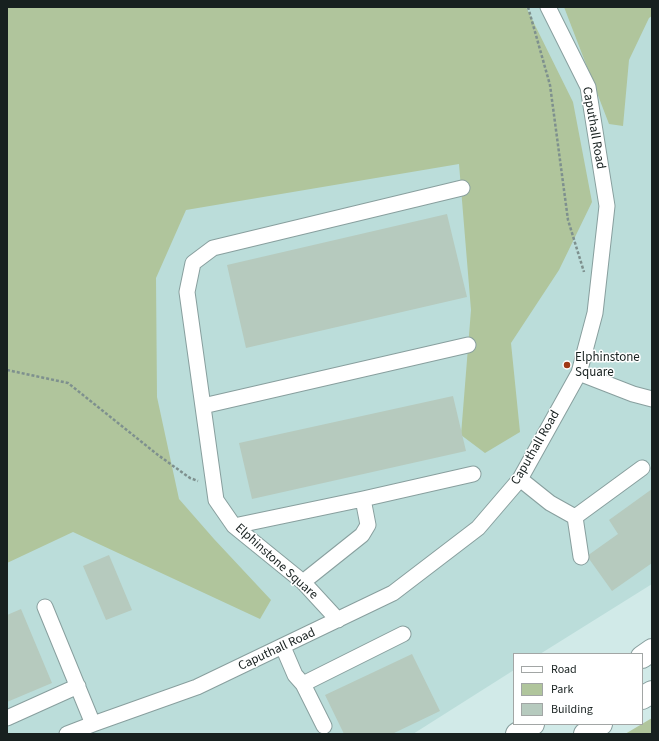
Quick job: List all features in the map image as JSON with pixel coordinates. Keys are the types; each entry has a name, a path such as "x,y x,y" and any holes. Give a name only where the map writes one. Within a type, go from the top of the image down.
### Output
{"highway":[{"path":"643,656 652,650"},
{"path":"643,697 652,692"},
{"path":"517,734 531,725"},
{"path":"585,734 599,725"}],"street":[{"name":"Caputhall Road","path":"67,734 197,687 394,593 478,528 520,479 579,373 595,313 607,206 588,87 548,7"},
{"name":"Elphinstone Square","path":"338,620 303,582 234,526 216,500 187,292 192,263 213,248 462,188"},
{"path":"203,406 468,345"},
{"path":"579,373 633,394 652,399"},
{"path":"575,517 642,468"},
{"path":"234,526 473,474"},
{"path":"520,479 550,503 575,517"},
{"path":"303,582 362,535 368,525 363,499"},
{"path":"575,517 581,557"},
{"path":"45,607 93,724"},
{"path":"303,684 403,634"},
{"path":"283,647 295,675 303,684 324,726"},
{"path":"7,718 78,686"}],"path":[{"path":"528,7 550,85 568,220 585,277"},
{"path":"7,370 68,383 158,455 190,478 214,486"}],"shaded area":[{"path":"7,7 652,7 652,584 542,653 513,653 513,671 413,734 7,734"}],"green space":[{"path":"7,7 526,7 573,102 592,202 559,270 511,343 520,432 485,453 461,435 471,310 459,164 186,210 156,278 157,397 179,499 271,600 260,619 73,532 7,563"},
{"path":"564,7 652,7 652,16 649,18 629,60 623,126 609,124"},
{"path":"652,718 652,734 625,734 640,725 643,725 643,723"}],"building":[{"path":"447,214 467,297 246,348 227,265"},
{"path":"453,396 466,451 252,499 239,443"},
{"path":"652,489 652,563 612,591 587,556 618,534 609,520"},
{"path":"109,555 132,610 106,620 83,566"},
{"path":"21,609 52,683 7,702 7,615"},
{"path":"412,654 440,711 392,734 344,734 325,695"}],"place":[{"name":"Elphinstone Square","path":"567,365"}]}
